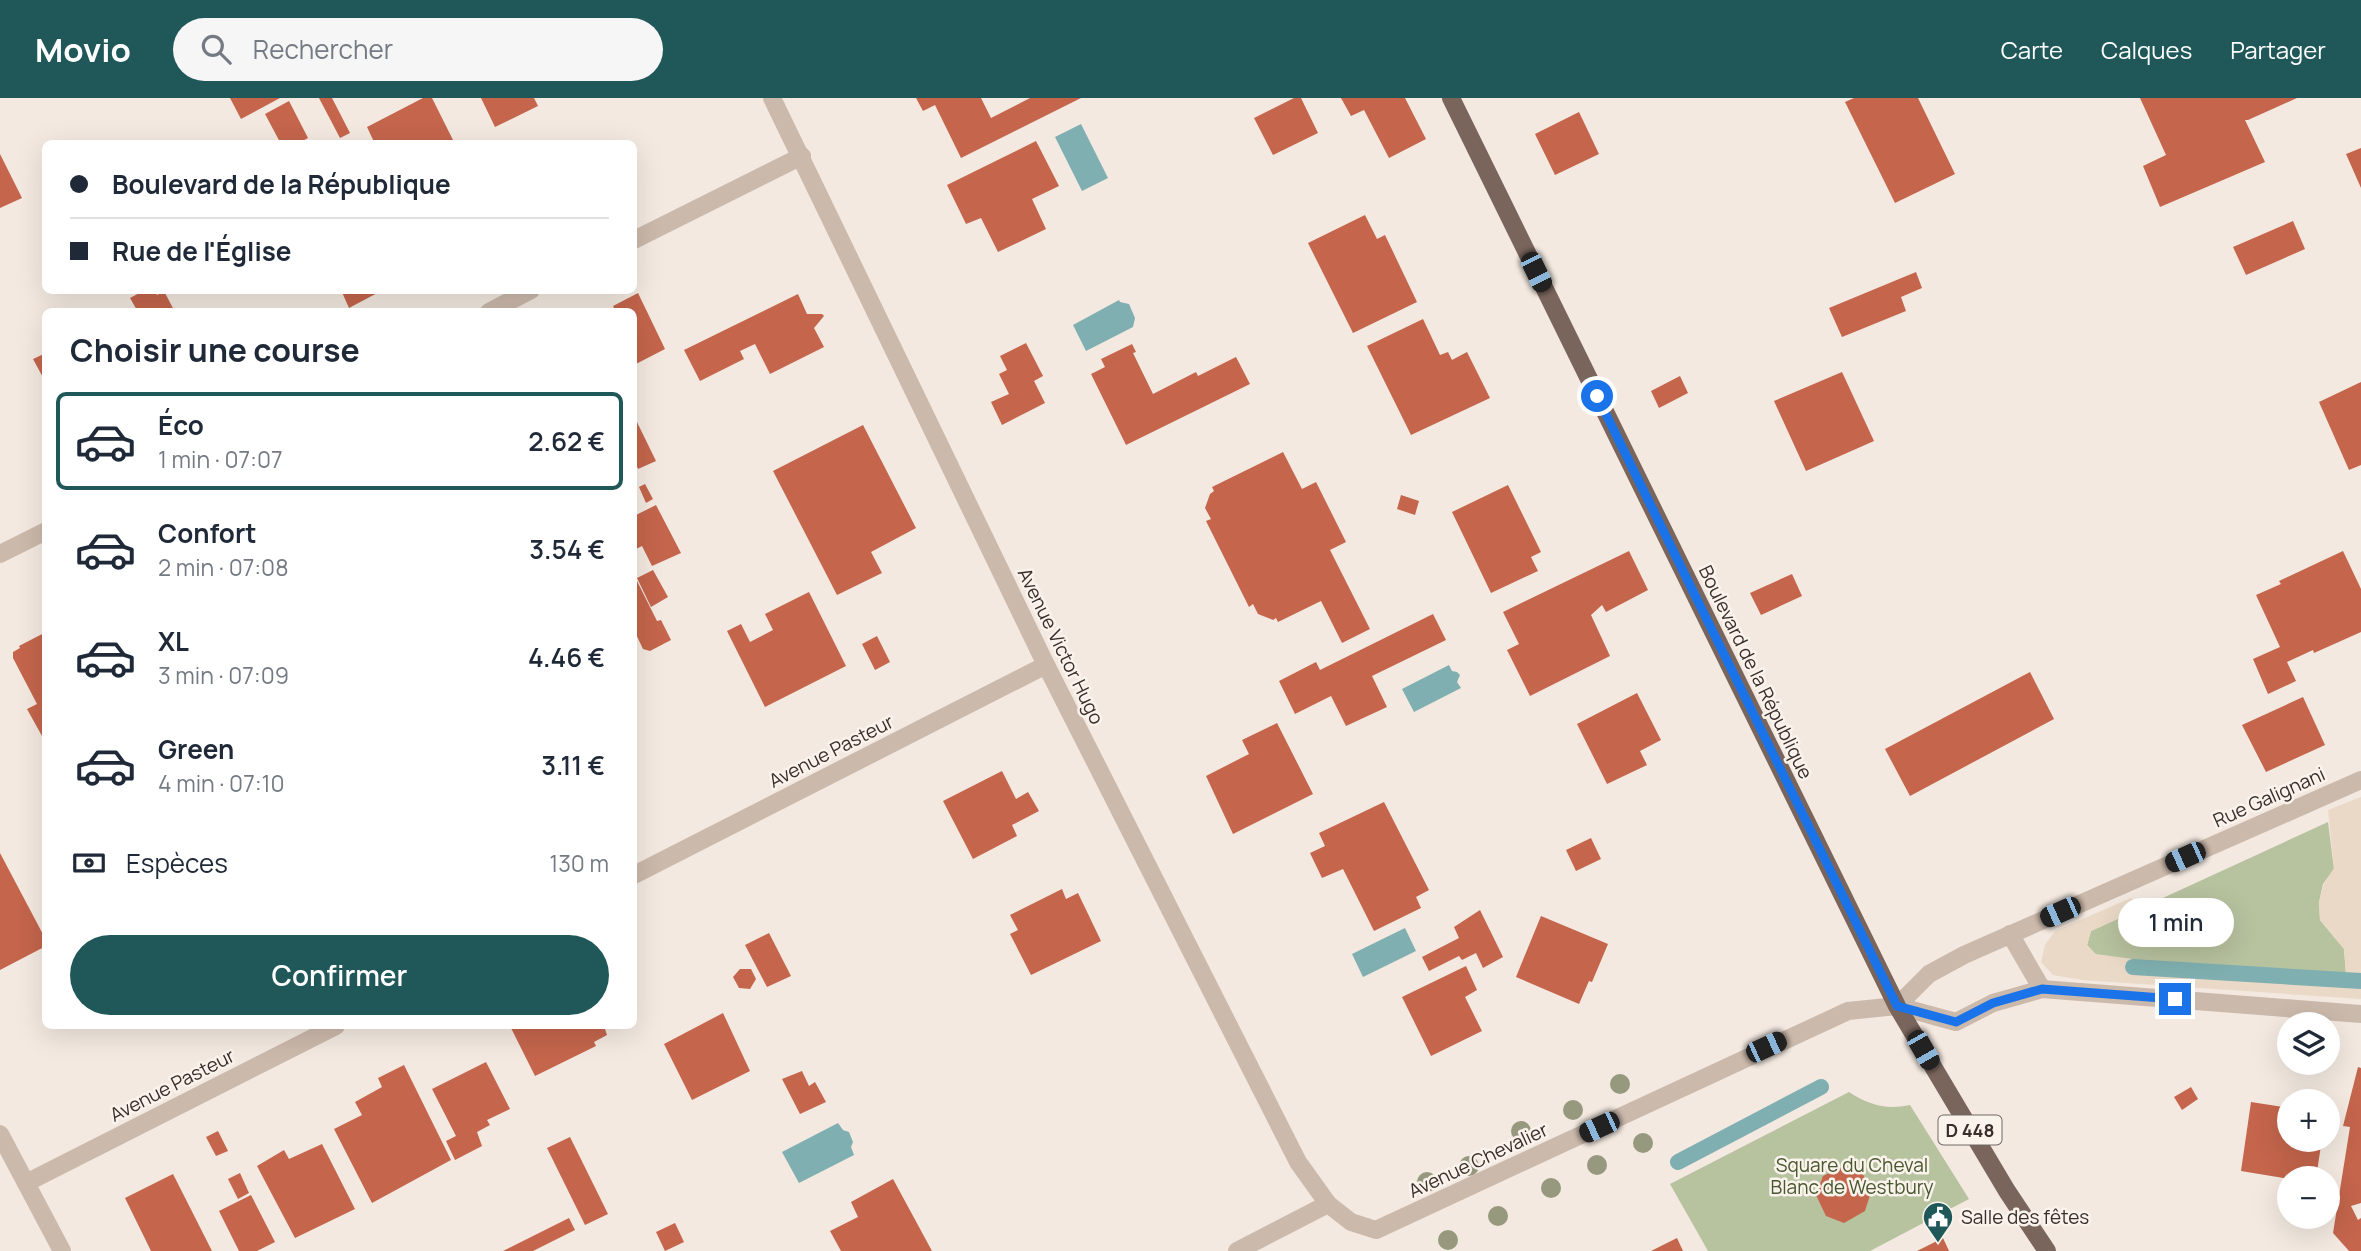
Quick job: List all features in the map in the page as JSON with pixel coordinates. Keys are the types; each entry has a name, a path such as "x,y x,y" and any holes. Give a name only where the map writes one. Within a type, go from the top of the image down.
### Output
{"main road":[{"name":"Boulevard de la République","path":"1451,98 1897,1006 2007,1191 2047,1251"}],"street":[{"name":"Avenue Victor Hugo","path":"772,98 1046,665 1298,1162 1328,1204"},
{"path":"637,238 802,156"},
{"path":"497,308 523,294"},
{"path":"0,554 42,533"},
{"name":"Avenue Pasteur","path":"637,873 1046,665"},
{"name":"Rue Galignani","path":"1897,1006 1929,974 2010,934 2361,780"},
{"path":"2010,934 2042,989"},
{"path":"1897,1006 1956,1022 1993,1003 2042,989 2361,1014"},
{"name":"Avenue Chevalier","path":"1328,1204 1351,1222 1376,1230 1814,1025 1848,1011 1897,1006"},
{"name":"Avenue Pasteur","path":"26,1183 330,1029"},
{"path":"0,1133 62,1251"},
{"path":"1237,1251 1328,1204"}],"green space":[{"path":"2328,822 2334,869 2323,884 2319,902 2320,920 2344,949 2347,988 2096,955 2087,945 2091,931"},
{"name":"Square du Cheval Blanc de Westbury","path":"1849,1092 1878,1105 1910,1105 1969,1199 1870,1251 1708,1251 1670,1184"}],"shaded area":[{"path":"2361,797 2361,999 2082,980 2053,975 2041,962 2045,945 2055,931 2131,898 2140,909 2091,931 2087,945 2096,954 2347,988 2344,949 2320,920 2319,902 2324,884 2334,868 2328,810"}],"water":[{"path":"1081,124 1108,178 1082,191 1055,137"},
{"path":"1119,300 1129,304 1135,318 1133,327 1086,351 1073,325"},
{"path":"1449,665 1452,671 1460,675 1457,682 1461,688 1414,712 1402,689"},
{"path":"1405,928 1416,951 1363,977 1352,954"},
{"path":"838,1123 843,1130 849,1132 854,1155 799,1183 782,1152"}],"building":[{"path":"230,98 280,98 241,119"},
{"path":"319,98 332,98 350,133 340,138"},
{"path":"423,98 432,98 453,140 373,140 367,127"},
{"path":"481,98 534,98 538,106 495,127"},
{"path":"916,98 981,98 991,118 1030,98 1081,98 961,158 935,105 923,111"},
{"path":"1294,98 1301,98 1318,133 1273,155 1254,118"},
{"path":"1341,98 1405,98 1426,139 1389,158 1364,110 1351,116"},
{"path":"1854,98 1918,98 1955,174 1895,203 1845,102"},
{"path":"2140,98 2297,98 2245,120 2265,162 2160,207 2143,166 2166,155"},
{"path":"289,101 308,138 279,140 265,114"},
{"path":"1579,112 1599,154 1555,175 1535,134"},
{"path":"1036,141 1059,186 1032,199 1046,229 998,252 981,218 966,224 947,185"},
{"path":"2361,148 2361,188 2346,154"},
{"path":"0,154 22,198 0,208"},
{"path":"1365,215 1377,239 1385,235 1417,302 1353,333 1308,243"},
{"path":"2293,221 2305,249 2246,275 2233,247"},
{"path":"1916,272 1922,288 1901,297 1906,311 1842,337 1829,308"},
{"path":"138,294 166,294 173,308 136,308 130,298"},
{"path":"343,294 375,294 349,308"},
{"path":"637,294 665,349 637,363 637,308 613,306"},
{"path":"798,294 807,314 824,316 814,328 824,347 770,374 755,344 740,351 744,359 700,381 684,350"},
{"path":"1423,319 1440,355 1448,352 1452,360 1467,352 1490,398 1411,435 1367,346"},
{"path":"1026,343 1043,376 1034,381 1045,403 1002,425 991,402 1009,394 999,374 1007,370 1000,356"},
{"path":"1132,344 1136,352 1133,353 1153,394 1196,372 1198,376 1236,357 1250,384 1126,445 1091,374 1105,367 1101,359"},
{"path":"42,355 42,376 33,359"},
{"path":"1842,372 1874,441 1806,471 1774,401"},
{"path":"1680,376 1688,393 1659,408 1651,391"},
{"path":"2361,382 2361,465 2349,470 2319,402"},
{"path":"637,422 656,461 638,469 637,467"},
{"path":"863,425 916,528 871,552 882,573 837,595 773,471"},
{"path":"1283,452 1302,489 1316,482 1346,542 1330,550 1370,629 1342,643 1321,601 1278,622 1276,618 1273,620 1258,614 1253,604 1249,607 1206,521 1211,519 1205,508 1210,494 1214,491 1212,487"},
{"path":"645,484 653,499 646,503 639,487"},
{"path":"1508,485 1541,552 1531,557 1538,571 1491,593 1452,512"},
{"path":"1401,495 1419,501 1415,515 1397,509"},
{"path":"656,505 681,553 652,566 642,546 637,548 637,514"},
{"path":"1629,551 1648,590 1606,612 1602,605 1591,615 1610,656 1530,696 1507,650 1519,644 1503,612"},
{"path":"2343,551 2361,589 2361,632 2287,662 2296,681 2268,694 2253,659 2280,647 2256,595 2281,584 2279,581"},
{"path":"653,570 668,597 651,607 637,578"},
{"path":"1792,574 1802,596 1761,615 1750,593"},
{"path":"637,581 657,621 661,620 671,640 650,651 643,649 637,636"},
{"path":"809,592 846,666 765,707 727,631 741,624 750,642 773,630 765,614"},
{"path":"1433,614 1446,640 1372,676 1387,707 1346,726 1331,696 1295,714 1279,681 1316,662 1320,670"},
{"path":"42,634 42,736 27,709 37,704 13,658 13,652 20,648 19,646"},
{"path":"877,636 890,662 875,670 862,644"},
{"path":"2030,672 2054,719 1910,796 1885,749"},
{"path":"1637,693 1661,740 1640,751 1647,765 1607,784 1577,724"},
{"path":"2303,697 2325,745 2266,772 2242,725"},
{"path":"1277,723 1313,794 1233,834 1206,776 1249,754 1242,740"},
{"path":"1002,771 1016,799 1028,792 1039,811 1012,825 1017,836 973,859 943,801"},
{"path":"1384,802 1429,890 1416,897 1421,908 1374,931 1343,869 1322,878 1310,853 1325,846 1319,833"},
{"path":"1591,838 1601,859 1576,871 1566,850"},
{"path":"0,853 42,932 42,948 0,970"},
{"path":"1062,889 1066,899 1078,893 1101,941 1031,975 1010,934 1018,930 1010,915"},
{"path":"1480,910 1503,957 1483,968 1476,953 1462,960 1459,956 1429,971 1422,957 1459,938 1454,927"},
{"path":"1541,916 1608,944 1592,982 1589,981 1579,1004 1516,977"},
{"path":"769,933 791,976 767,987 745,945"},
{"path":"1466,966 1477,990 1465,997 1482,1031 1431,1056 1402,997"},
{"path":"740,969 751,969 756,979 750,989 739,988 733,977"},
{"path":"723,1013 750,1071 692,1100 664,1044"},
{"path":"512,1029 605,1029 607,1035 594,1042 596,1046 535,1076"},
{"path":"486,1062 510,1109 487,1120 490,1125 477,1132 482,1146 455,1160 446,1141 456,1136 432,1089"},
{"path":"404,1065 451,1160 372,1203 334,1129 362,1115 355,1102 382,1087 378,1078"},
{"path":"2358,1067 2361,1068 2361,1203 2351,1206 2358,1220 2361,1218 2361,1251 2349,1251 2333,1233 2334,1229 2340,1229 2340,1189 2350,1127 2343,1126"},
{"path":"802,1071 809,1086 815,1082 826,1102 800,1114 782,1079"},
{"path":"2191,1087 2198,1099 2182,1110 2174,1097"},
{"path":"2251,1102 2277,1106 2277,1152 2320,1152 2318,1166 2277,1166 2277,1177 2241,1171"},
{"path":"218,1131 228,1151 216,1156 206,1137"},
{"path":"570,1137 608,1214 585,1225 547,1148"},
{"path":"322,1144 355,1209 295,1238 257,1166 284,1150 289,1159"},
{"path":"1842,1167 1862,1172 1871,1192 1865,1211 1844,1223 1826,1216 1816,1195 1823,1176"},
{"path":"240,1173 249,1193 238,1199 228,1179"},
{"path":"173,1174 212,1251 151,1251 125,1198"},
{"path":"893,1179 932,1251 841,1251 830,1231 858,1217 851,1202"},
{"path":"251,1195 275,1242 257,1251 239,1251 219,1211"},
{"path":"569,1218 575,1230 533,1251 503,1251"},
{"path":"675,1223 684,1242 665,1251 656,1232"},
{"path":"1677,1238 1683,1251 1651,1251"},
{"name":"Salle des fêtes","path":"1943,1238 1949,1251 1917,1251"}],"waterway":[{"path":"2133,967 2361,981"},
{"path":"1678,1162 1821,1087"}],"place":[{"name":"Salle des fêtes","path":"1938,1244"}],"route":[{"path":"1597,396 1897,1006 1956,1022 1993,1003 2042,989 2175,999"}]}
